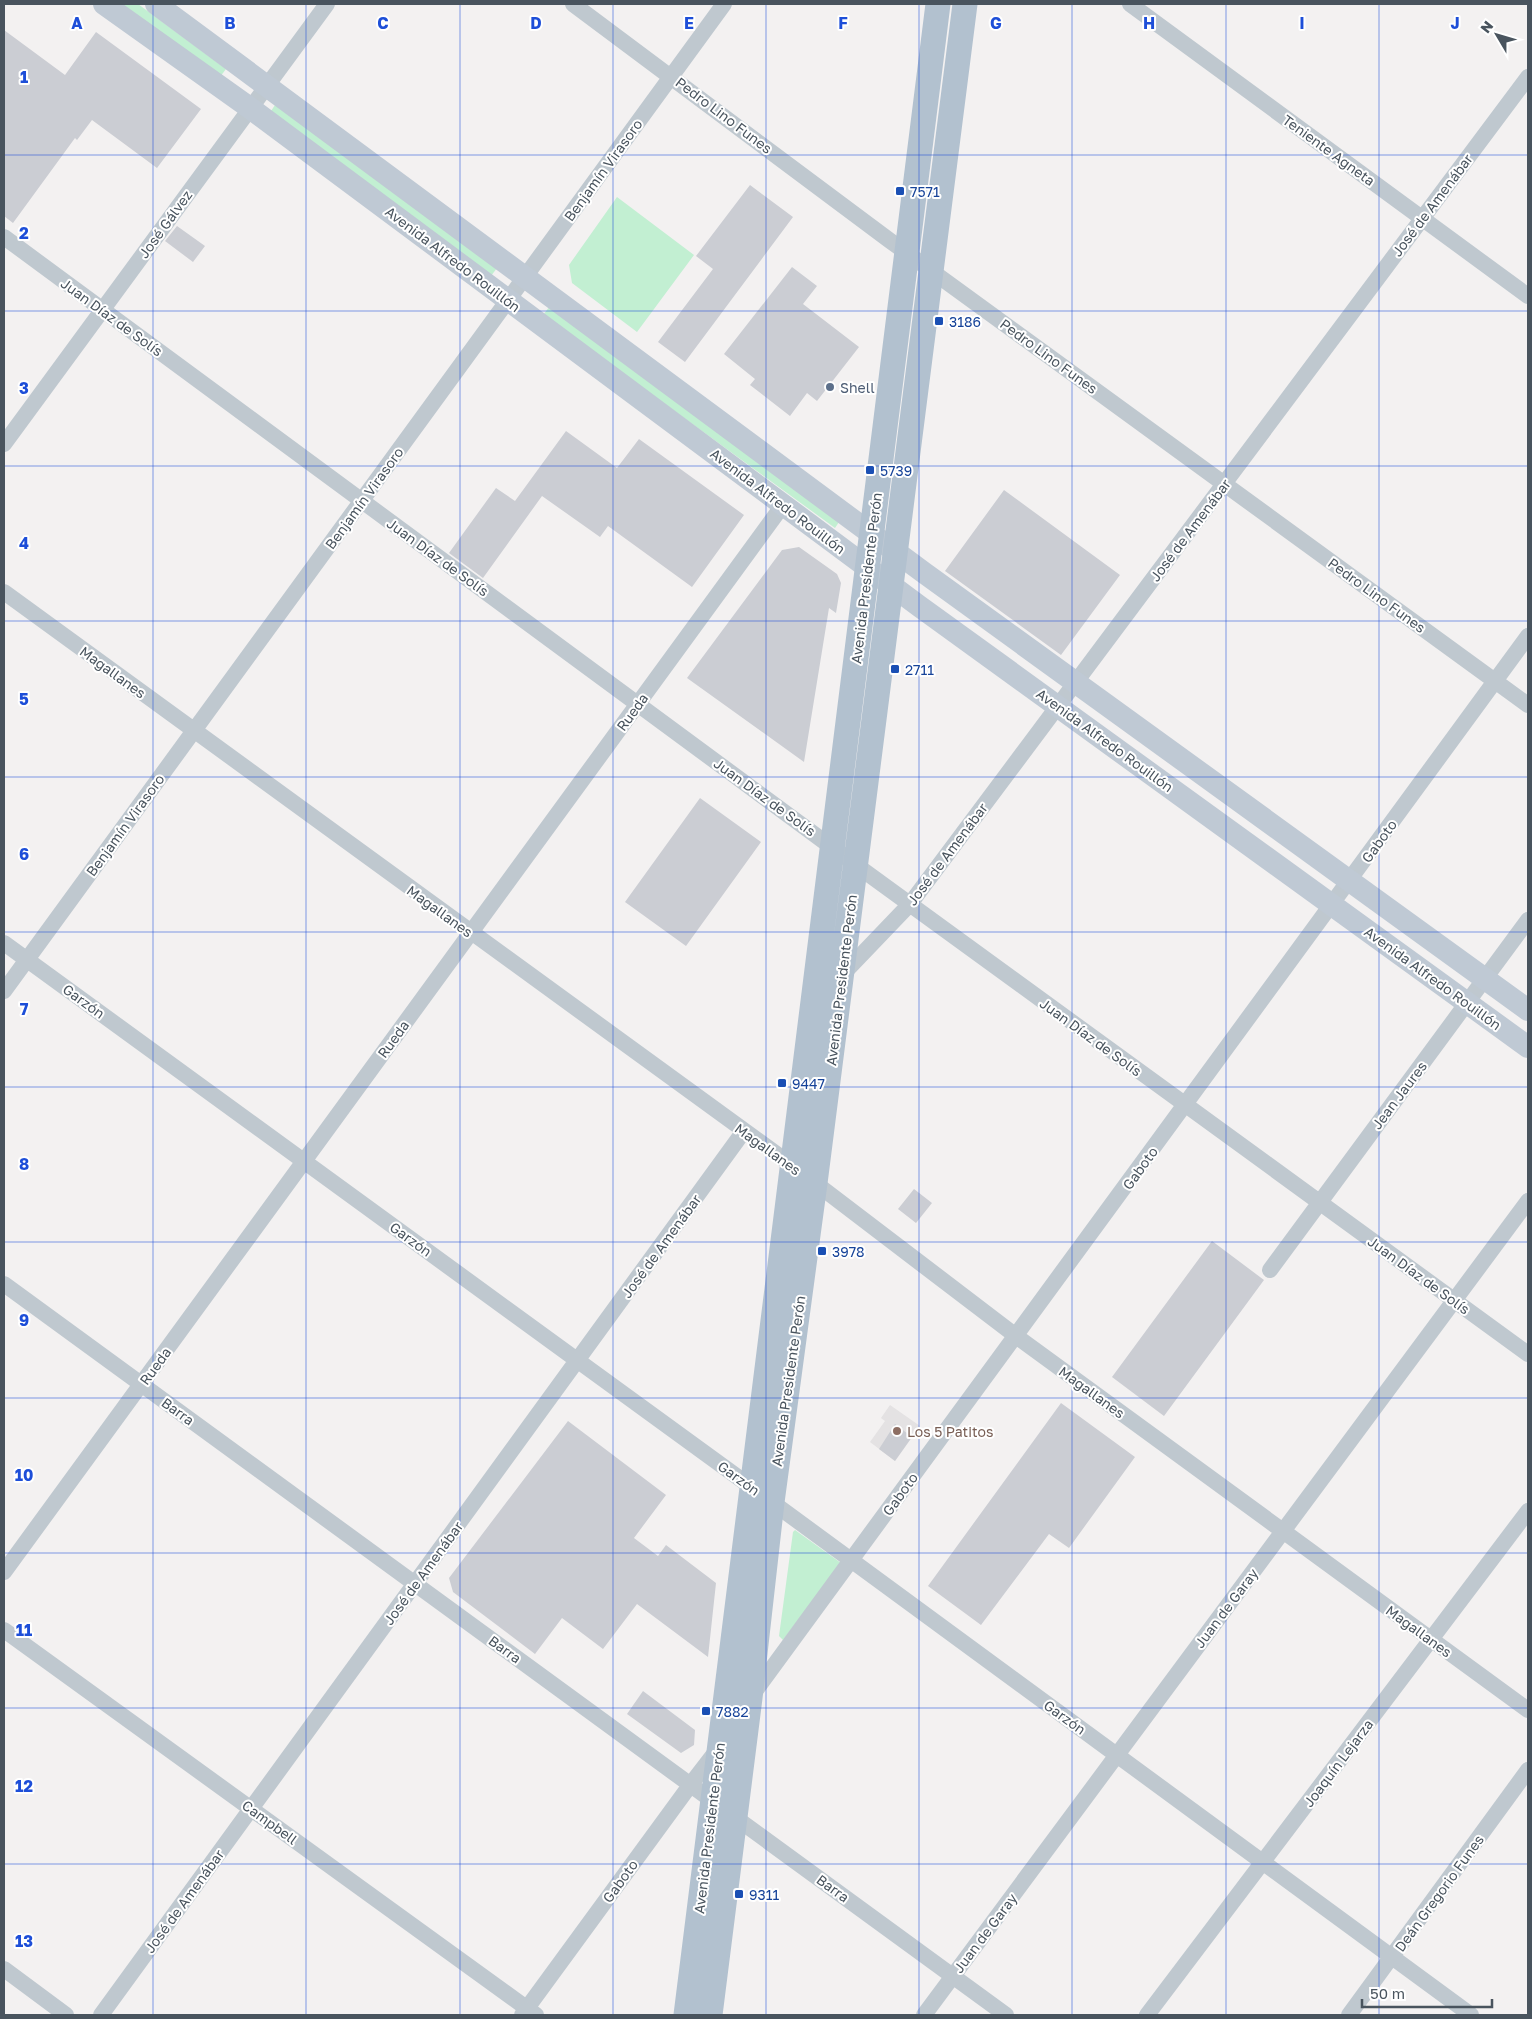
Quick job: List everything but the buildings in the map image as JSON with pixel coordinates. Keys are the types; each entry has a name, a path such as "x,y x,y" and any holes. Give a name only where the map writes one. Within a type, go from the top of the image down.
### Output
{"main road":[{"name":"Avenida Presidente Perón","path":"686,2015 938,4"},
{"name":"Avenida Presidente Perón","path":"710,2015 750,1698 772,1502 842,975 965,4"}],"street":[{"name":"Avenida Alfredo Rouillón","path":"104,4 250,108 868,568 1528,1047"},
{"name":"Avenida Alfredo Rouillón","path":"156,4 895,550 1528,1010"},
{"name":"José Gálvez","path":"4,444 327,4"},
{"name":"Pedro Lino Funes","path":"573,4 907,253 1528,705"},
{"name":"Benjamín Virasoro","path":"4,992 724,4"},
{"name":"Teniente Agneta","path":"1130,4 1148,9 1528,296"},
{"name":"José de Amenábar","path":"842,975 910,904 1528,77"},
{"name":"Juan Díaz de Solís","path":"4,237 856,865 1528,1354"},
{"name":"Rueda","path":"4,1572 783,505"},
{"name":"Magallanes","path":"4,592 792,1166 1016,1336 1528,1710"},
{"name":"Gaboto","path":"750,1698 1528,636"},
{"name":"Jean Jaures","path":"1270,1270 1528,920"},
{"name":"Garzón","path":"4,943 752,1487 1471,2015"},
{"name":"José de Amenábar","path":"101,2015 744,1132"},
{"name":"Juan de Garay","path":"924,2015 1528,1201"},
{"name":"Barra","path":"4,1284 1006,2015"},
{"name":"Joaquín Lejarza","path":"1147,2015 1528,1511"},
{"name":"Campbell","path":"4,1630 528,2013"},
{"name":"Gaboto","path":"528,2013 691,1784 720,1747"},
{"name":"Deán Gregorio Funes","path":"1349,2015 1528,1770"},
{"path":"4,1969 66,2015"}],"shaded area":[{"name":"Los 5 Patitos","path":"890,1405 920,1426 895,1461 870,1442 885,1421 881,1418"}],"green space":[{"path":"120,4 138,4 226,69 220,77"},
{"path":"275,105 497,268 491,276 269,114"},
{"path":"617,197 694,255 637,332 572,283 569,265"},
{"path":"550,306 841,519 835,528 543,315"},
{"path":"795,1530 841,1563 783,1640 779,1636 793,1532"}],"place":[{"name":"7571","path":"900,191"},
{"name":"3186","path":"939,321"},
{"name":"Shell","path":"830,387"},
{"name":"5739","path":"870,470"},
{"name":"2711","path":"895,669"},
{"name":"9447","path":"782,1083"},
{"name":"3978","path":"822,1251"},
{"name":"Los 5 Patitos","path":"897,1431"},
{"name":"7882","path":"706,1711"},
{"name":"9311","path":"739,1894"}]}
